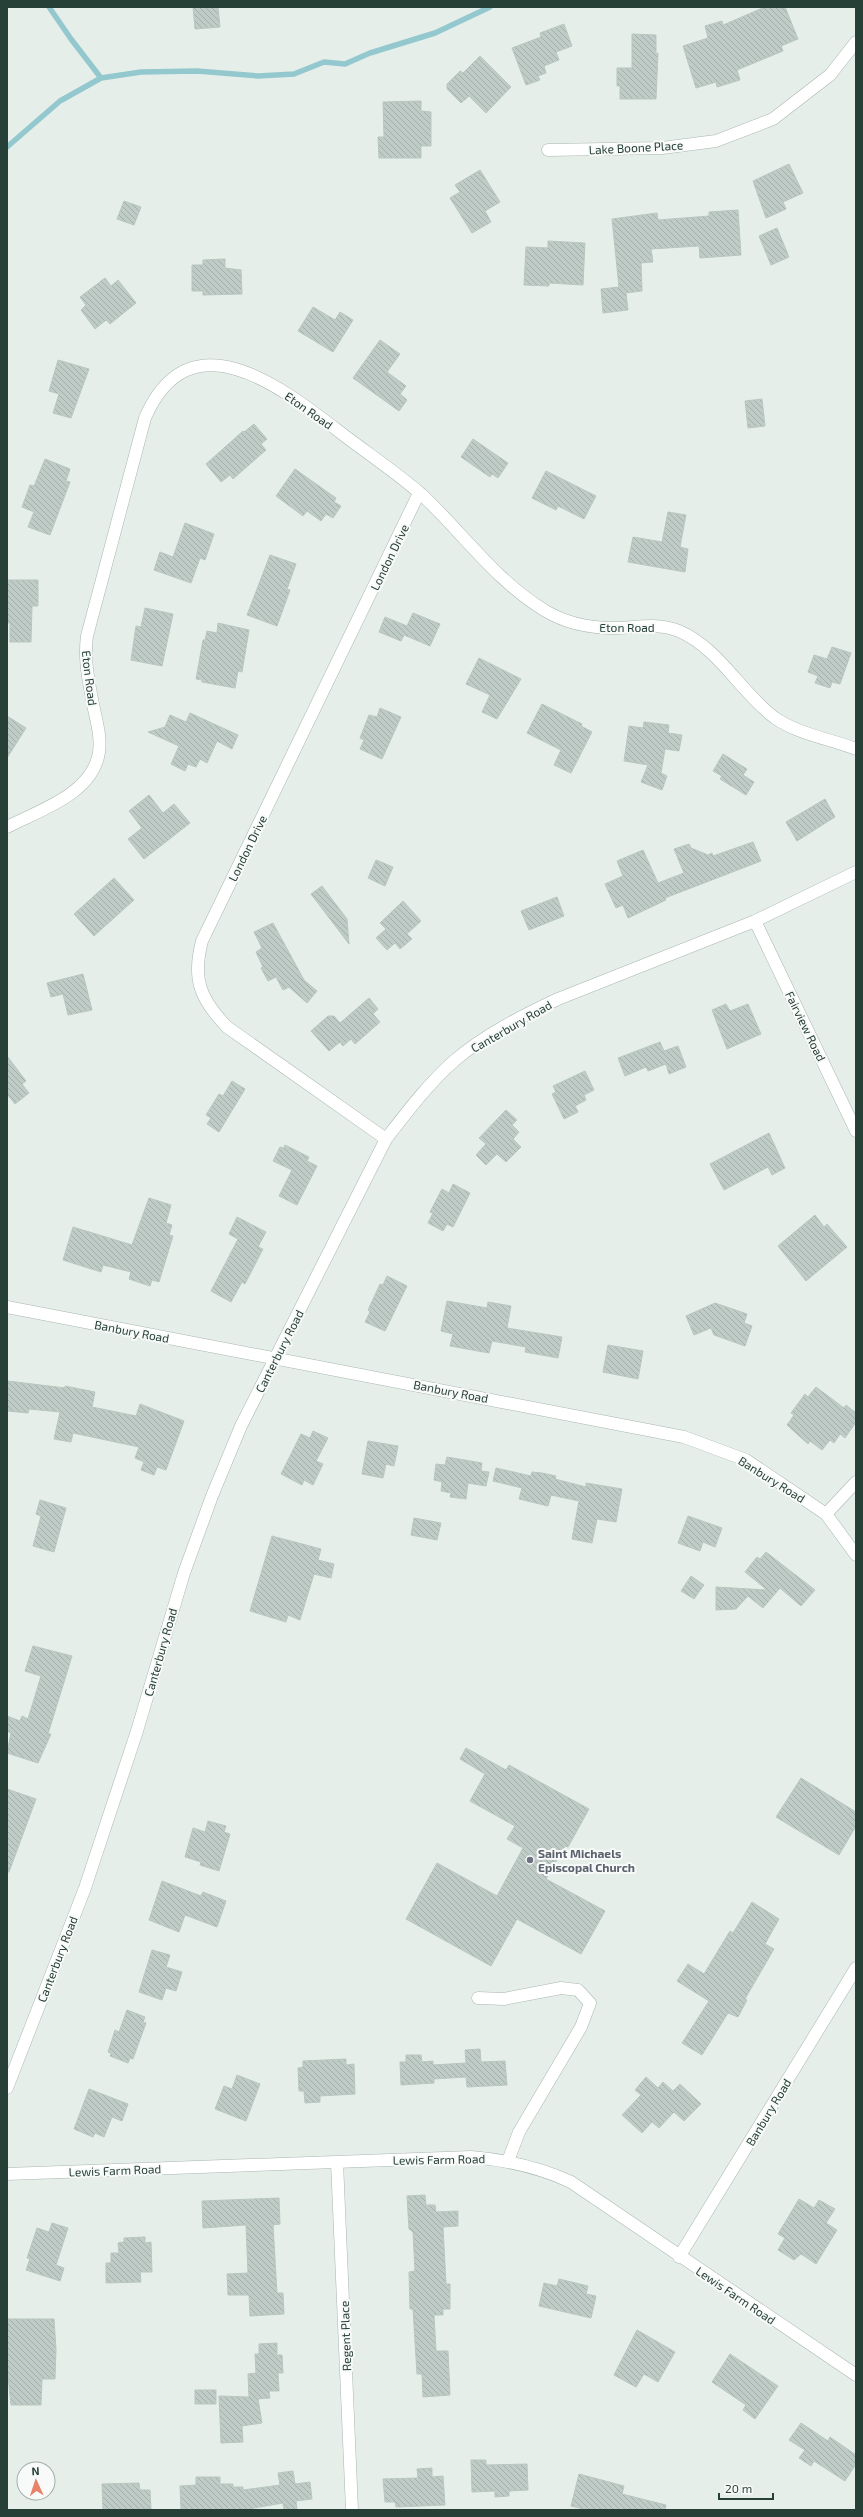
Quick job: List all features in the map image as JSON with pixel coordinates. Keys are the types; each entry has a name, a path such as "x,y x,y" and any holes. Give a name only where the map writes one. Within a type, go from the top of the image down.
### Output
{"street":[{"name":"Lake Boone Place","path":"548,150 662,148 716,141 773,119 830,75 856,42"},
{"name":"Eton Road","path":"7,828 67,796 89,774 98,757 100,743 86,668 87,636 146,418 153,401 163,387 176,376 192,369 228,366 263,378 320,418 419,493 494,570 543,610 565,621 587,626 614,628 663,626 678,630 714,654 774,717 790,727 856,749"},
{"name":"London Drive","path":"386,1139 227,1027 207,1002 199,988 197,974 202,941 419,493"},
{"name":"Canterbury Road","path":"7,2088 85,1888 137,1731 184,1573 207,1510 241,1426 386,1139 434,1081 454,1061 502,1028 558,999 755,921 856,872"},
{"name":"Fairview Road","path":"755,921 856,1131"},
{"name":"Banbury Road","path":"7,1307 276,1357 684,1437 746,1460 826,1514 856,1555"},
{"path":"826,1514 856,1482"},
{"name":"Banbury Road","path":"680,2257 856,1968"},
{"path":"478,1998 504,1999 561,1988 578,1990 590,2003 581,2027 519,2132 508,2161"},
{"name":"Lewis Farm Road","path":"7,2174 471,2157 508,2161 548,2171 571,2182 680,2257 856,2374"},
{"name":"Regent Place","path":"337,2162 352,2510"}],"building":[{"path":"193,7 218,7 220,27 195,29"},
{"path":"765,7 785,7 798,39 781,46 783,51 737,70 740,80 717,87 716,82 696,88 683,46 708,38 705,26 722,21 723,25"},
{"path":"564,24 572,46 556,52 559,60 544,66 546,73 538,76 540,80 526,85 512,48 541,37 540,33"},
{"path":"632,34 656,35 656,54 658,53 656,99 620,99 620,86 617,86 617,68 632,68"},
{"path":"480,56 511,87 486,113 469,96 461,103 447,89 447,84 460,71 463,73"},
{"path":"421,101 421,111 431,112 431,146 421,146 421,158 379,158 378,137 384,137 383,102"},
{"path":"789,164 803,193 783,202 786,209 766,218 753,181"},
{"path":"480,170 500,202 485,211 491,222 472,233 450,198 460,192 455,185"},
{"path":"124,201 141,207 134,225 117,219"},
{"path":"738,210 741,255 700,258 699,246 651,249 653,262 641,263 642,291 626,293 628,310 603,313 601,289 619,287 612,219 657,213 658,220 709,216 709,212"},
{"path":"777,228 789,257 771,265 759,236"},
{"path":"548,241 585,243 583,285 549,283 549,286 524,285 526,247 548,248"},
{"path":"225,259 225,268 241,270 242,294 203,295 203,291 192,291 192,265 203,265 203,260"},
{"path":"105,278 111,286 118,280 136,303 110,324 106,320 95,329 81,310 86,305 80,297"},
{"path":"313,307 335,320 340,312 353,320 333,352 298,331"},
{"path":"380,340 400,354 387,372 406,386 400,394 407,400 399,411 353,378"},
{"path":"58,360 89,369 71,418 53,413 59,394 49,391"},
{"path":"762,399 765,426 748,428 745,401"},
{"path":"254,424 267,439 261,444 266,450 233,479 230,475 221,482 206,464 243,431 244,432"},
{"path":"473,439 508,463 498,478 492,474 490,477 461,457"},
{"path":"45,459 70,469 66,481 70,482 50,535 28,527 34,512 22,507 30,485 34,486"},
{"path":"295,469 336,498 334,502 341,506 333,518 326,514 321,521 307,511 303,516 276,496"},
{"path":"546,471 596,496 584,519 558,506 556,510 532,498"},
{"path":"668,512 686,515 680,547 688,549 685,572 628,562 633,537 662,542"},
{"path":"185,523 214,534 205,560 200,558 191,583 154,570 160,552 173,557"},
{"path":"270,555 296,564 287,589 290,590 277,626 247,615"},
{"path":"7,580 38,580 38,606 32,606 31,642 10,642 10,623 7,623"},
{"path":"145,608 173,614 162,666 131,660 136,626 141,627"},
{"path":"413,613 440,624 430,646 404,635 401,641 379,632 385,617 407,626"},
{"path":"218,623 249,630 242,672 238,671 235,688 202,682 202,680 196,679 203,640 205,640 207,631 217,633"},
{"path":"832,647 851,653 840,684 832,682 830,688 815,683 818,676 808,672 814,655 827,659"},
{"path":"479,658 521,679 497,719 482,712 490,695 466,684"},
{"path":"542,704 582,724 581,726 592,732 571,773 554,765 561,750 527,733"},
{"path":"380,708 401,717 382,759 360,749 364,740 360,738 369,715 377,717"},
{"path":"190,713 238,735 232,749 217,741 207,763 200,759 196,767 188,764 185,771 171,764 179,746 148,732 165,727 170,715 186,722"},
{"path":"7,716 26,728 7,758"},
{"path":"644,722 669,725 668,733 682,735 679,751 665,749 661,773 667,776 662,790 641,782 648,765 624,761 629,726 643,728"},
{"path":"723,754 747,769 743,775 754,782 746,795 720,779 722,776 713,771"},
{"path":"149,795 163,813 174,804 190,823 144,859 128,839 142,828 129,811"},
{"path":"825,799 835,817 797,841 786,822"},
{"path":"753,842 761,861 665,898 666,900 628,918 623,905 616,908 605,884 623,876 617,861 643,850 658,883 684,873 674,849 689,844 691,848 708,855 712,853 713,856"},
{"path":"376,860 393,867 385,886 368,878"},
{"path":"114,878 134,900 94,936 74,914"},
{"path":"322,886 347,919 349,944 311,894"},
{"path":"557,897 564,916 529,930 521,911"},
{"path":"403,901 421,921 407,934 412,939 400,949 395,943 387,950 376,938 386,929 380,923"},
{"path":"273,923 304,980 317,991 307,1003 289,987 283,990 276,977 268,981 261,968 263,967 256,952 262,948 254,932"},
{"path":"83,974 92,1010 68,1015 63,994 51,997 47,983"},
{"path":"369,998 378,1009 373,1014 380,1022 355,1044 351,1039 343,1046 340,1042 329,1051 311,1031 328,1016 334,1016 340,1023"},
{"path":"726,1004 730,1011 748,1004 761,1034 727,1049 712,1010"},
{"path":"660,1042 664,1051 678,1046 686,1067 669,1074 666,1064 648,1071 646,1067 625,1076 618,1058"},
{"path":"7,1056 26,1081 22,1084 29,1093 15,1104 7,1094"},
{"path":"585,1071 594,1090 584,1095 586,1100 575,1106 578,1112 564,1119 552,1094 556,1092 553,1086"},
{"path":"232,1081 245,1089 219,1132 207,1124 211,1118 206,1115 219,1094 223,1096"},
{"path":"506,1110 517,1120 512,1125 519,1132 513,1139 521,1147 506,1162 497,1154 486,1165 476,1155 486,1144 479,1138"},
{"path":"769,1133 785,1168 772,1175 768,1167 724,1190 710,1164"},
{"path":"285,1145 309,1157 307,1161 317,1166 297,1205 279,1196 292,1170 273,1161 280,1147 284,1148"},
{"path":"453,1184 470,1193 453,1227 447,1224 443,1231 428,1223 433,1213 430,1212 442,1189 449,1193"},
{"path":"149,1198 171,1205 166,1223 172,1225 169,1235 173,1236 159,1282 152,1280 150,1286 129,1279 131,1272 103,1265 101,1272 63,1260 73,1227 132,1245"},
{"path":"815,1215 824,1227 827,1224 847,1247 806,1281 778,1246"},
{"path":"237,1217 266,1232 258,1247 263,1249 245,1284 242,1282 231,1302 211,1291 238,1239 229,1234"},
{"path":"387,1276 407,1286 385,1331 365,1322 370,1312 368,1310 380,1284 383,1285"},
{"path":"447,1301 487,1308 488,1302 511,1306 507,1328 562,1337 558,1358 525,1352 526,1347 492,1341 489,1353 450,1346 453,1334 441,1331"},
{"path":"715,1303 747,1314 744,1323 752,1326 745,1346 714,1335 711,1328 694,1335 686,1316"},
{"path":"608,1345 643,1351 638,1379 603,1372"},
{"path":"8,1381 65,1388 65,1386 95,1392 92,1407 136,1416 140,1404 184,1421 166,1470 157,1467 154,1475 141,1470 144,1462 135,1458 139,1447 73,1433 71,1442 54,1439 60,1412 29,1409 28,1413 7,1411"},
{"path":"816,1387 844,1408 846,1405 856,1413 856,1422 845,1438 840,1434 834,1443 830,1440 822,1450 810,1441 808,1444 787,1425 794,1415 791,1413 805,1394 808,1397"},
{"path":"313,1431 328,1438 316,1461 323,1464 313,1485 304,1480 302,1485 281,1474 301,1434 310,1438"},
{"path":"368,1441 398,1446 394,1466 386,1464 383,1478 362,1474"},
{"path":"447,1457 482,1463 481,1471 489,1472 486,1486 468,1483 466,1499 450,1497 451,1493 441,1491 442,1482 434,1480 436,1464 445,1465"},
{"path":"496,1468 531,1476 532,1472 542,1473 556,1476 555,1479 586,1487 586,1483 622,1489 616,1522 597,1519 592,1543 572,1539 579,1501 551,1495 548,1506 519,1499 522,1488 493,1481"},
{"path":"40,1500 66,1508 54,1552 33,1546 41,1516 36,1514"},
{"path":"688,1516 722,1528 715,1547 703,1542 700,1551 678,1543"},
{"path":"414,1518 441,1523 437,1540 411,1535"},
{"path":"272,1536 321,1549 318,1560 334,1564 331,1578 314,1574 300,1620 288,1615 286,1622 250,1611"},
{"path":"766,1552 815,1590 801,1606 780,1588 763,1608 748,1596 736,1609 716,1610 716,1587 767,1590 745,1572 757,1557 760,1559"},
{"path":"691,1576 704,1585 694,1599 681,1591"},
{"path":"33,1646 72,1656 48,1734 51,1734 38,1763 7,1753 11,1733 7,1731 7,1716 20,1721 22,1716 28,1719 41,1676 25,1671"},
{"name":"Saint Michaels Episcopal Church","path":"466,1748 506,1770 509,1765 589,1809 568,1847 565,1846 546,1879 605,1911 581,1954 517,1919 491,1966 406,1919 437,1863 497,1896 523,1848 507,1839 515,1826 470,1801 485,1774 460,1759"},
{"path":"801,1778 856,1812 856,1826 839,1855 776,1817"},
{"path":"7,1789 36,1799 9,1872 7,1872"},
{"path":"208,1821 226,1826 224,1832 230,1834 219,1871 200,1865 201,1862 185,1857 193,1828 205,1832"},
{"path":"162,1881 201,1896 203,1892 226,1901 217,1927 185,1915 179,1932 149,1920"},
{"path":"752,1902 779,1919 765,1944 774,1949 745,1999 747,2000 738,2017 728,2013 702,2055 682,2043 709,2001 677,1981 688,1964 704,1974 730,1931 733,1933"},
{"path":"152,1950 170,1955 166,1967 182,1972 176,1991 166,1988 162,2000 139,1992"},
{"path":"127,2010 145,2017 143,2022 146,2023 133,2059 130,2058 128,2063 110,2056 111,2053 108,2052 115,2030 119,2032"},
{"path":"480,2049 481,2062 505,2061 507,2085 467,2087 466,2077 434,2079 434,2083 401,2085 400,2062 406,2062 406,2055 421,2055 422,2062 433,2061 433,2065 466,2063 465,2050"},
{"path":"346,2059 346,2065 354,2064 355,2094 320,2096 320,2102 305,2103 304,2091 299,2091 298,2068 303,2067 303,2061"},
{"path":"237,2075 260,2084 246,2121 215,2109 224,2086 232,2089"},
{"path":"646,2077 658,2088 663,2082 673,2091 680,2084 701,2104 684,2121 674,2112 659,2128 652,2122 642,2133 622,2115 641,2095 635,2090"},
{"path":"89,2089 128,2104 122,2121 112,2117 104,2137 95,2133 93,2137 74,2129"},
{"path":"425,2195 426,2205 435,2205 436,2212 458,2211 458,2226 443,2227 446,2284 450,2284 450,2309 443,2309 443,2315 434,2315 436,2351 448,2351 450,2395 423,2397 422,2374 417,2374 413,2309 410,2309 409,2272 415,2271 413,2232 409,2229 407,2196"},
{"path":"279,2198 280,2224 273,2225 277,2293 283,2293 284,2314 250,2316 249,2295 228,2295 227,2274 248,2273 246,2225 203,2228 202,2201"},
{"path":"799,2199 814,2208 819,2200 835,2209 826,2223 837,2230 816,2264 801,2254 794,2260 778,2250 785,2238 778,2234"},
{"path":"52,2223 68,2228 56,2265 64,2268 60,2281 26,2270 30,2259 27,2258 37,2228 49,2232"},
{"path":"145,2237 145,2243 151,2242 152,2272 140,2272 141,2282 106,2283 106,2263 111,2263 111,2253 119,2253 118,2243 124,2242 124,2238"},
{"path":"559,2279 588,2286 586,2294 596,2296 591,2318 539,2306 544,2283 557,2286"},
{"path":"7,2319 54,2319 56,2349 55,2379 42,2379 41,2405 11,2405 7,2366"},
{"path":"637,2330 675,2352 658,2382 644,2374 636,2387 614,2375"},
{"path":"277,2343 277,2355 282,2355 283,2373 278,2373 279,2391 269,2391 270,2398 258,2399 262,2423 242,2426 243,2442 221,2443 219,2396 249,2397 248,2374 256,2373 255,2354 259,2354 259,2344"},
{"path":"730,2354 778,2386 755,2419 743,2410 746,2405 712,2382"},
{"path":"195,2390 216,2390 216,2404 195,2404"},
{"path":"801,2423 828,2441 830,2437 856,2455 856,2464 845,2481 814,2461 811,2466 799,2458 805,2450 789,2440"},
{"path":"471,2460 486,2460 486,2465 527,2464 528,2490 509,2491 509,2496 495,2497 495,2491 472,2492"},
{"path":"432,2468 432,2477 443,2476 445,2505 396,2507 395,2502 385,2502 383,2479 418,2478 417,2469"},
{"path":"293,2471 295,2484 310,2482 312,2499 296,2501 297,2510 284,2510 283,2503 243,2510 181,2510 180,2486 196,2485 196,2477 220,2477 220,2484 233,2484 233,2487 243,2487 243,2490 280,2485 278,2473"},
{"path":"579,2474 624,2486 622,2494 666,2505 665,2510 587,2510 571,2506"},
{"path":"139,2483 140,2490 150,2490 151,2509 103,2510 102,2484"}],"waterway":[{"path":"49,7 101,78"},
{"path":"7,147 60,101 101,78 141,72 197,71 258,76 294,74 324,62 345,64 370,53 435,33 490,7"}],"place":[{"name":"Saint Michaels Episcopal Church","path":"530,1860"}]}
